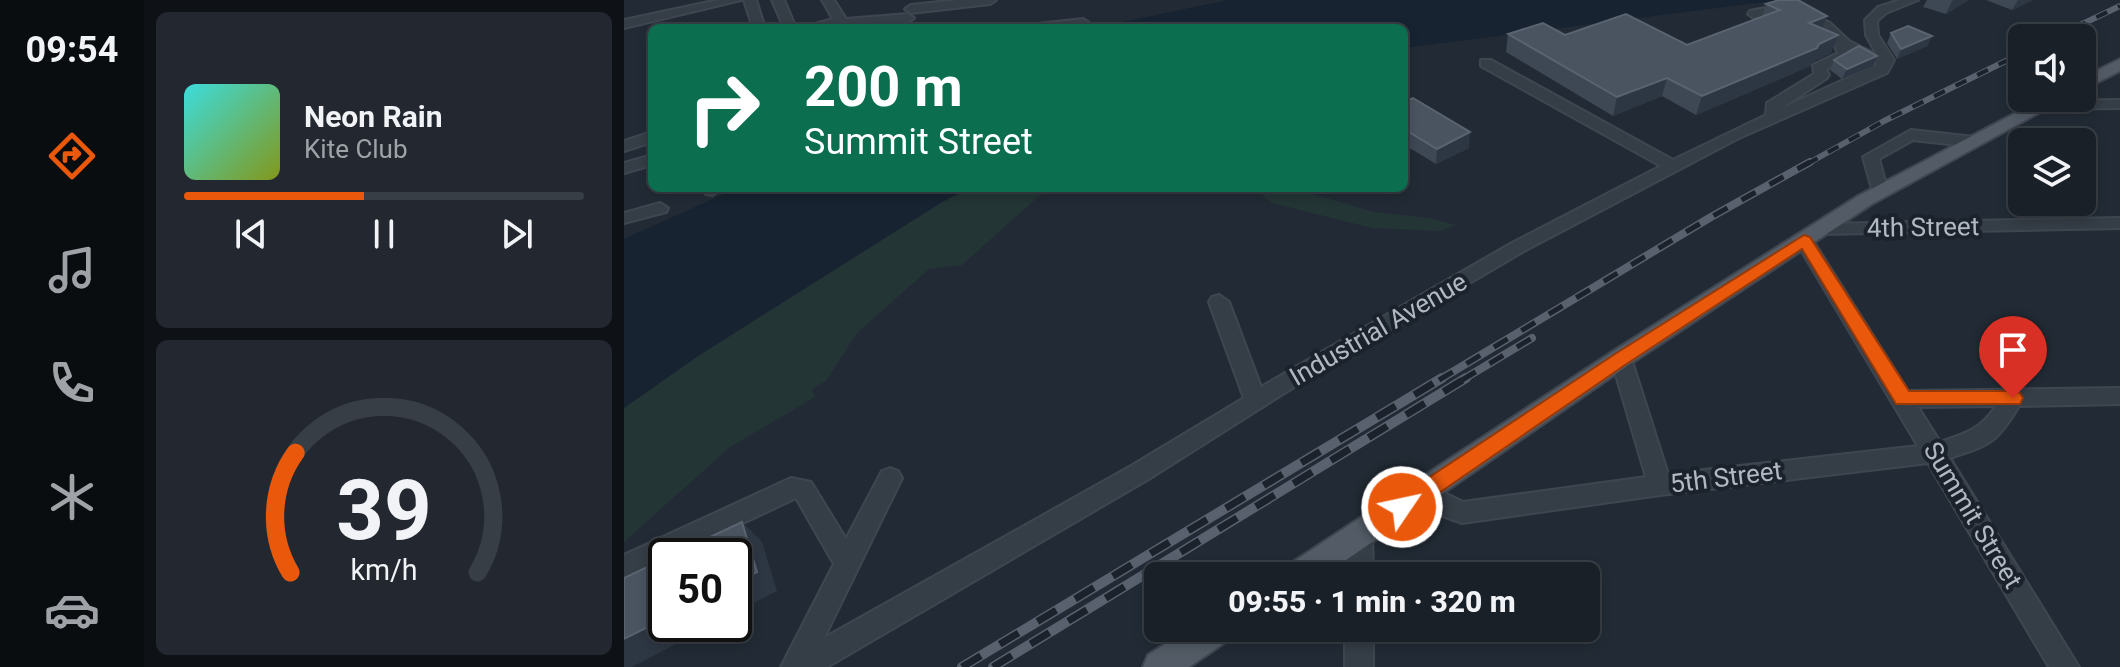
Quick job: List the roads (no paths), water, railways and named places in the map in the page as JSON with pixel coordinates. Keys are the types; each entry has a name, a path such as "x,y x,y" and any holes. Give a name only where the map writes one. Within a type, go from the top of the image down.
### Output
{"main road":[{"path":"2096,77 2120,64"},
{"path":"1319,562 1621,358 1880,192 2031,112"},
{"path":"1160,667 1198,642"}],"street":[{"path":"624,24 638,16 676,6 735,0"},
{"path":"750,0 758,24"},
{"path":"778,0 788,24"},
{"path":"828,0 840,21"},
{"path":"825,24 840,21 853,24 990,0"},
{"path":"1754,14 1786,6 1826,26 1844,44 1885,63 1887,60 1872,35 1871,20 1882,10 1912,0"},
{"path":"1074,24 1083,23"},
{"path":"1774,118 1772,106 1822,75 1818,68 1846,54 1842,48 1844,44"},
{"path":"1486,63 1672,166"},
{"name":"Industrial Avenue","path":"798,667 1139,473 1518,247 1672,166 1882,70 1885,63"},
{"path":"2096,103 2120,104"},
{"path":"1880,192 1871,157 1911,135 1975,142"},
{"path":"624,146 648,138"},
{"path":"624,168 648,161"},
{"path":"624,218 660,208"},
{"name":"4th Street","path":"1813,235 2120,223"},
{"name":"Summit Street","path":"1813,235 1903,399 2065,667"},
{"path":"1219,302 1256,401"},
{"path":"1621,358 1660,485"},
{"path":"1903,399 2120,396"},
{"name":"5th Street","path":"1424,493 1462,513 1660,485 1936,453 1981,438 1993,429 2013,398"},
{"path":"798,667 890,478"},
{"path":"624,567 791,488 803,489 847,563"},
{"path":"1360,535 1360,562"},
{"path":"1359,642 1359,667"}],"water":[{"path":"1228,0 1780,0 1408,47 1408,24 1112,24"},
{"path":"728,192 962,192 698,356 624,408 624,239"}],"railway":[{"path":"2082,24 2120,6"},
{"path":"1807,164 1884,121 2008,60"},
{"path":"1439,380 1711,217 1810,162"},
{"path":"1462,380 1532,338"},
{"path":"962,667 1442,378"},
{"path":"993,667 1466,378"}]}
